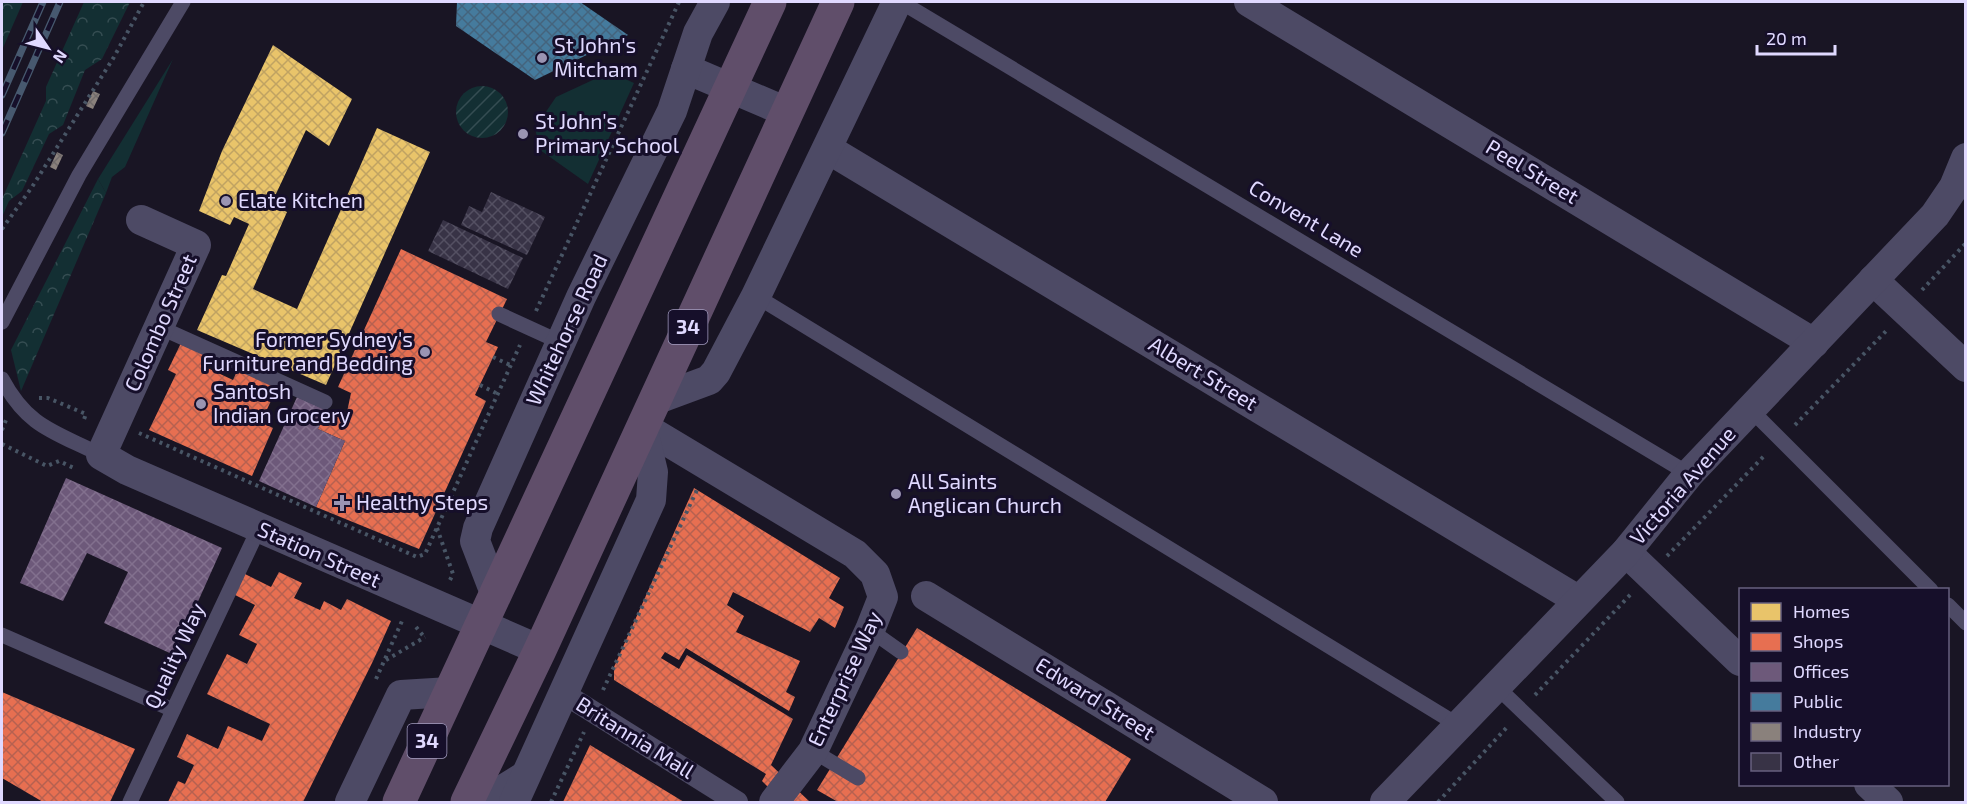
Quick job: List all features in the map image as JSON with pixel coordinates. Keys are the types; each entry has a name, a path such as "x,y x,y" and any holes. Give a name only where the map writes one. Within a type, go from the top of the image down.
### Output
{"highway":[{"name":"34","path":"399,802 770,2"},
{"name":"34","path":"467,802 540,650 838,2"}],"street":[{"name":"Whitehorse Road","path":"495,593 475,541 478,528 560,342 672,111 698,33 715,2"},
{"path":"483,802 520,789 651,500 653,472 649,413 709,380 756,296 899,2"},
{"name":"Peel Street","path":"1250,2 1814,343"},
{"path":"686,69 787,112"},
{"name":"Albert Street","path":"828,149 1578,600"},
{"name":"Victoria Avenue","path":"1385,802 1626,552 1689,474 1935,215 1954,187 1965,158"},
{"name":"Colombo Street","path":"101,455 196,245 141,220"},
{"path":"1873,280 1965,367"},
{"name":"Enterprise Way","path":"649,413 855,554 874,574 883,597 870,630 813,751 774,802"},
{"name":"Station Street","path":"101,455 128,470 540,650"},
{"path":"1626,552 1739,660"},
{"name":"Edward Street","path":"926,596 1263,802"},
{"path":"350,802 400,695 450,692"},
{"name":"Britannia Mall","path":"563,693 737,802"},
{"path":"1871,786 1888,802"}],"lane":[{"path":"2,321 79,175 183,2"},
{"name":"Convent Lane","path":"899,2 1689,474"},
{"path":"756,296 1458,725"},
{"path":"499,314 560,342"},
{"path":"159,327 326,402"},
{"path":"2,380 28,417 49,431 101,455"},
{"path":"1750,410 1929,588"},
{"name":"Quality Way","path":"130,802 259,528"},
{"path":"1949,607 1965,623"},
{"path":"870,630 902,652"},
{"path":"2,635 173,710"},
{"path":"1496,686 1617,802"},
{"path":"813,751 858,778"}],"path":[{"path":"2,229 32,187 95,87 144,2"},
{"path":"86,414 115,423 417,557 425,554 496,393 679,2"},
{"path":"1438,802 1650,574 1905,310 1965,243"},
{"path":"493,357 510,365"},
{"path":"480,385 496,393"},
{"path":"551,802 698,489"},
{"path":"385,660 425,638"}],"green space":[{"path":"2,2 23,2 2,50"},
{"path":"84,2 130,2 102,59 85,70 63,125 49,134 22,191 9,201 2,217 2,199 46,101 46,87"},
{"path":"173,59 125,167 112,177 106,193 98,179"},
{"path":"610,72 634,83 588,184 540,150 535,128 556,97"},
{"path":"477,86 487,86 501,93 508,112 501,131 487,138 477,138 467,134 460,127 456,117 456,107 460,97 467,90"},
{"path":"98,179 106,193 21,391 11,350"}],"building: Homes":[{"path":"273,45 352,99 329,146 306,130 275,196 270,196 267,203 287,212 253,289 297,309 377,128 430,152 326,385 197,330 222,275 226,276 249,224 234,217 230,225 199,211 222,151"}],"building: Shops":[{"name":"Former Sydney's Furniture and Bedding","path":"401,249 507,299 486,342 498,347 475,395 486,401 419,549 316,507 345,441 318,429 326,410 347,412 351,393 338,387"},
{"path":"181,343 206,355 201,365 233,380 238,369 278,386 261,422 273,428 252,476 149,430 176,374 168,370"},
{"path":"694,488 840,578 829,598 844,607 835,628 819,618 810,632 733,592 727,605 744,616 736,632 800,661 786,692 795,697 789,711 686,648 679,660 665,652 661,658 679,669 687,655 793,719 771,765 810,802 783,802 762,781 766,774 614,680 614,667"},
{"path":"279,572 302,583 294,598 320,610 324,601 341,610 347,599 391,621 373,661 303,802 168,802 178,781 185,784 194,765 177,757 187,734 218,749 228,726 262,741 270,724 207,694 227,654 247,664 257,644 239,635 255,605 235,595 245,574 271,587"},
{"path":"917,628 1131,759 1105,802 838,802 817,790"},
{"path":"2,692 135,749 110,802 43,802 2,778"},
{"path":"590,745 684,802 563,802"}],"building: Offices":[{"path":"297,397 326,410 318,429 345,441 316,507 259,481"},
{"path":"66,478 222,548 174,655 104,623 128,572 87,553 63,601 20,583"}],"building: Public":[{"name":"St John's Mitcham","path":"457,2 580,2 628,35 535,80 456,26"}],"building: Industry":[{"path":"93,91 100,94 93,109 86,106"},
{"path":"57,152 63,155 56,170 50,167"}],"building: Other":[{"path":"491,192 545,217 527,255 461,225 469,206 482,212"},
{"path":"443,220 523,258 508,289 428,251"}],"railway":[{"path":"2,95 43,2"},
{"path":"2,133 60,2"}],"place":[{"name":"St John's Mitcham","path":"542,58"},
{"name":"St John's Primary School","path":"523,134"},
{"name":"Elate Kitchen","path":"226,201"},
{"name":"Former Sydney's Furniture and Bedding","path":"425,352"},
{"name":"Santosh Indian Grocery","path":"201,404"},
{"name":"All Saints Anglican Church","path":"896,494"},
{"name":"Healthy Steps","path":"342,503"}]}
